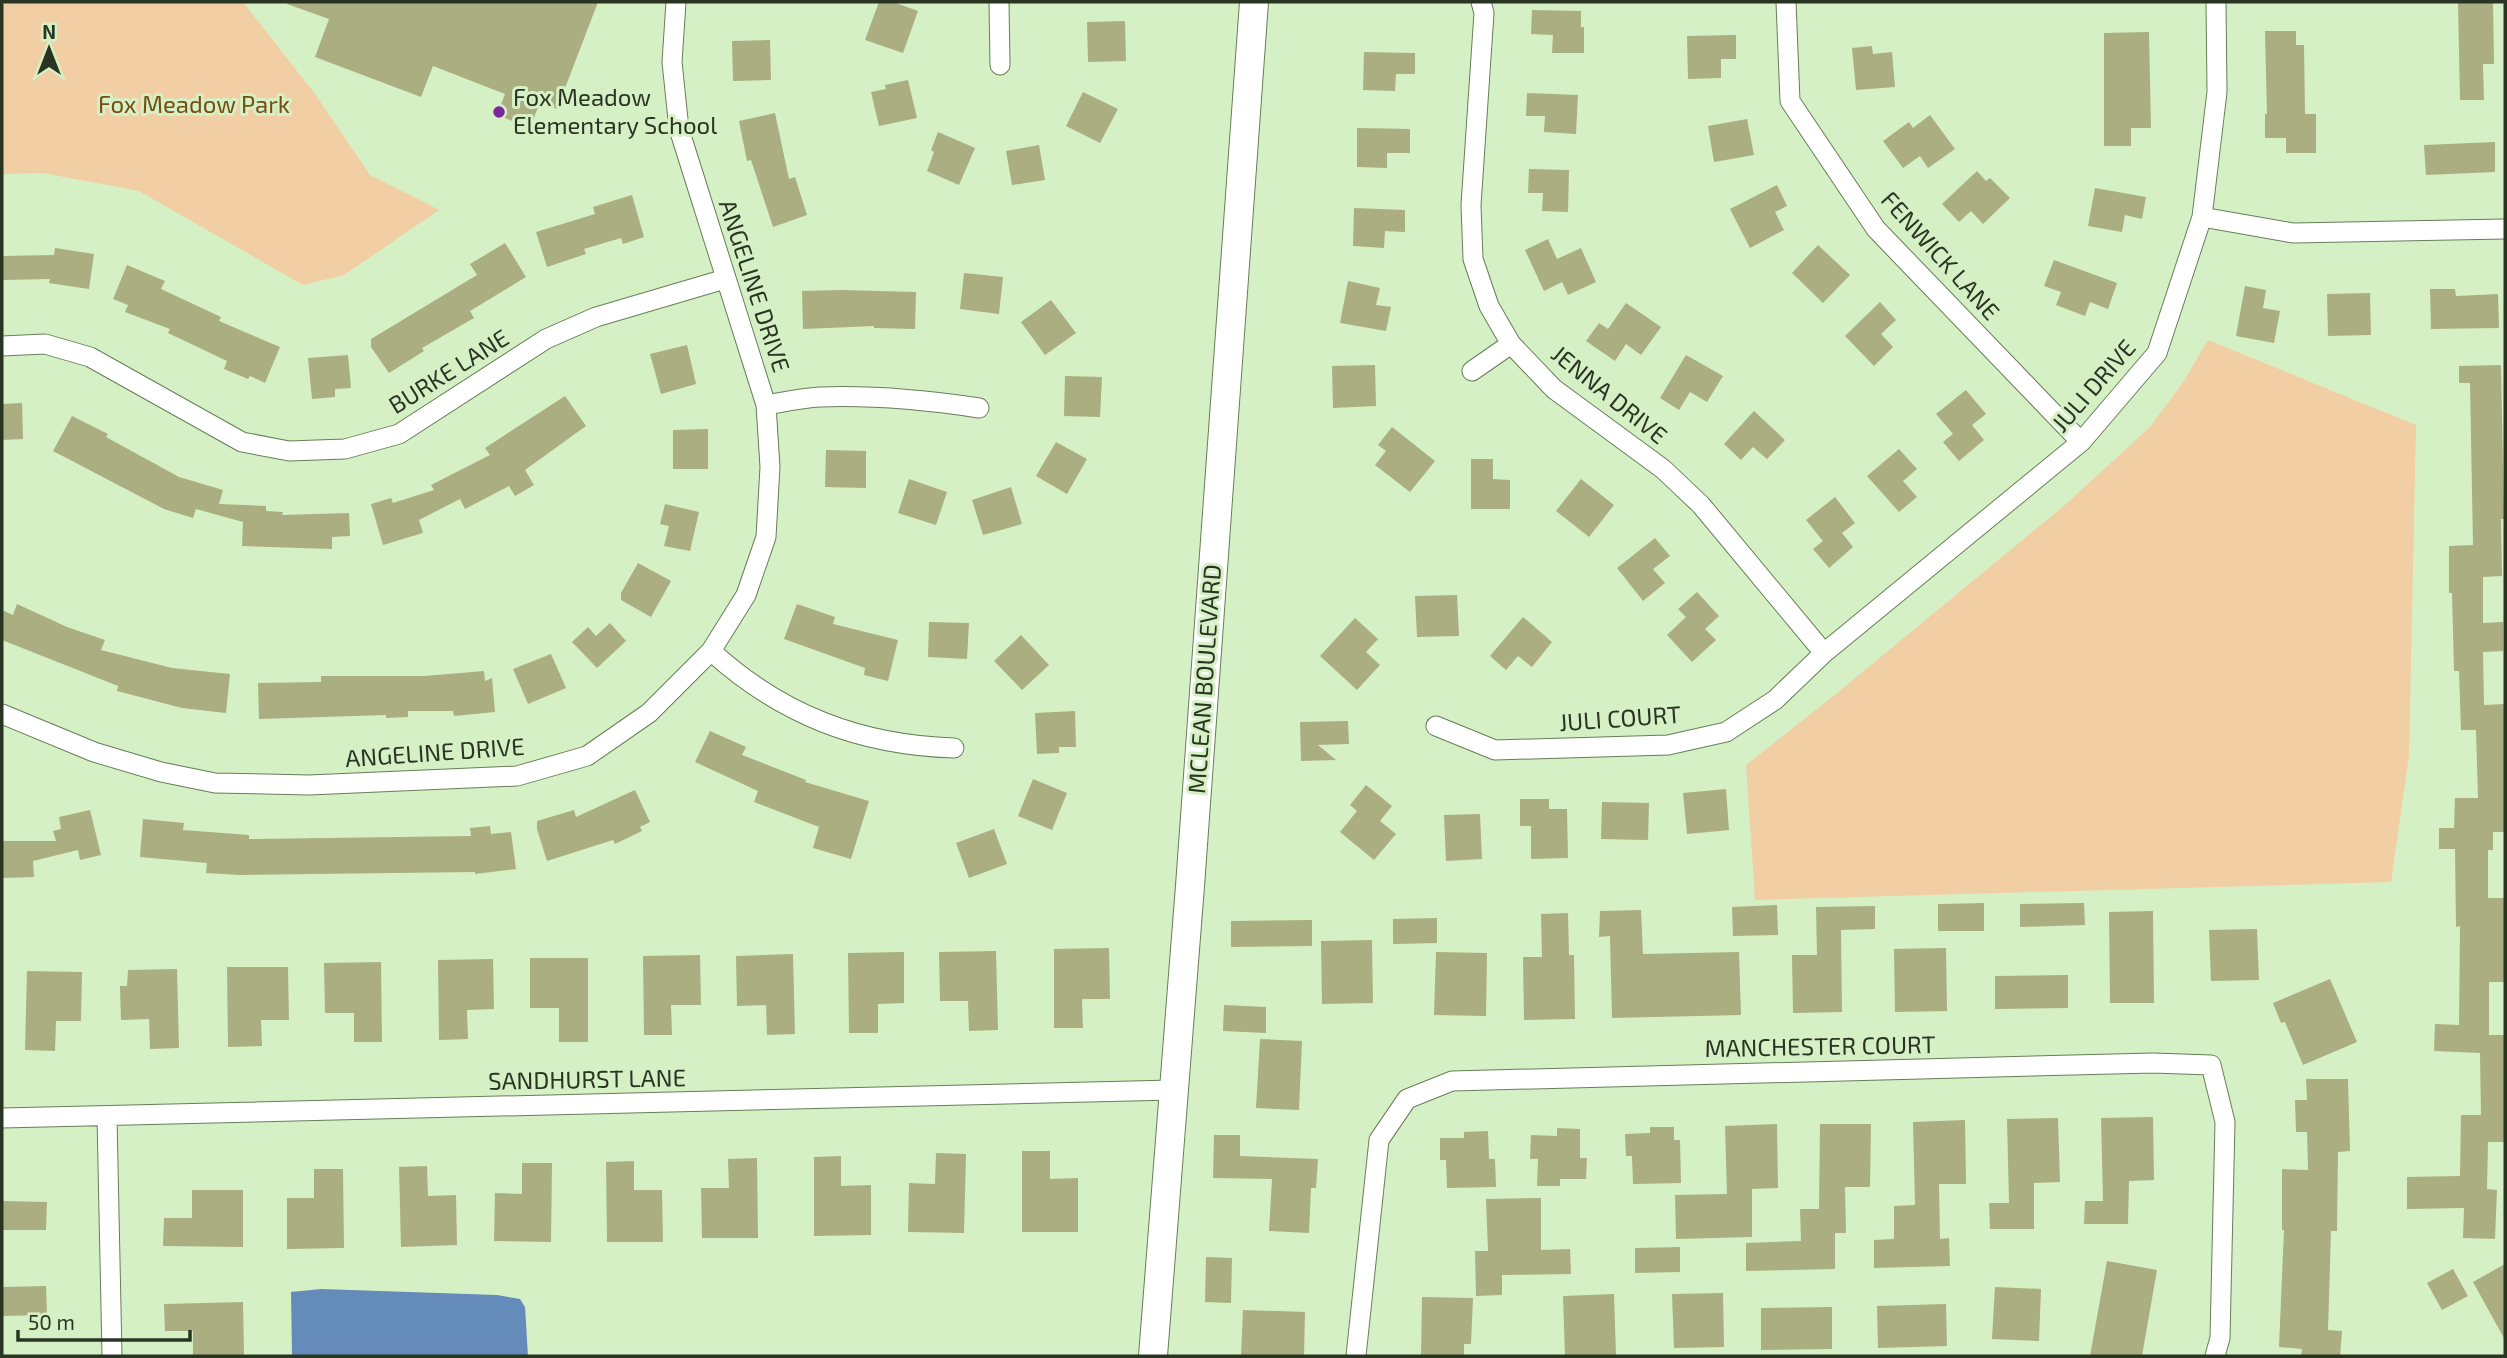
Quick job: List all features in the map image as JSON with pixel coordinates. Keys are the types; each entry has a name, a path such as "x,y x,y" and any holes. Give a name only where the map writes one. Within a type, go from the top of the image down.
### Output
{"main road":[{"name":"MCLEAN BOULEVARD","path":"1153,1356 1254,2"}],"street":[{"name":"ANGELINE DRIVE","path":"2,714 94,751 161,772 215,783 309,785 517,776 587,756 649,713 711,651 746,595 766,537 770,467 766,405 678,129 672,62 676,2"},
{"path":"999,2 1000,65"},
{"name":"JENNA DRIVE","path":"1482,2 1485,13 1471,205 1473,259 1489,306 1511,344 1554,389 1663,469 1702,505 1824,653"},
{"name":"FENWICK LANE","path":"1786,2 1790,101 1876,229 2081,442"},
{"name":"JULI DRIVE","path":"1824,653 2081,442 2157,353 2202,217 2217,92 2216,2"},
{"path":"2202,217 2293,233 2505,229"},
{"name":"BURKE LANE","path":"2,346 45,344 90,357 242,442 289,452 345,449 399,433 546,339 596,317 726,279"},
{"path":"1472,371 1511,344"},
{"path":"766,405 817,397 869,397 927,400 979,408"},
{"path":"711,651 741,678 781,703 822,723 886,742 954,748"},
{"name":"JULI COURT","path":"1436,726 1495,750 1668,745 1726,732 1775,700 1824,653"},
{"name":"MANCHESTER COURT","path":"1356,1356 1379,1140 1407,1099 1451,1081 2153,1063 2211,1065 2225,1122 2221,1338 2215,1356"},
{"name":"SANDHURST LANE","path":"2,1118 1173,1090"},
{"path":"107,1117 112,1356"}],"green space":[{"name":"Fox Meadow Park","path":"2,2 243,2 315,94 370,175 439,210 344,275 303,285 139,191 43,173 2,174"},
{"path":"2208,340 2416,425 2409,755 2391,882 1755,900 1746,765 2065,505 2150,427 2184,381"}],"water":[{"path":"321,1289 497,1295 520,1299 525,1307 528,1356 292,1356 291,1292"}],"building":[{"path":"598,2 557,109 540,102 530,128 497,115 505,94 433,66 421,97 315,57 329,19 287,4"},
{"path":"879,2 893,2 918,11 903,53 865,40"},
{"path":"2458,2 2493,2 2494,64 2483,64 2484,100 2460,100"},
{"path":"1532,10 1581,11 1584,53 1552,53 1553,35 1531,34"},
{"path":"1125,21 1126,61 1088,62 1087,22"},
{"path":"2265,31 2296,31 2296,45 2304,45 2305,114 2316,114 2316,153 2286,153 2286,138 2265,138"},
{"path":"2149,32 2151,128 2131,128 2131,146 2104,146 2104,33"},
{"path":"1736,35 1736,59 1721,59 1721,78 1688,79 1687,36"},
{"path":"770,40 771,80 733,81 732,41"},
{"path":"1872,46 1873,54 1892,52 1895,87 1856,90 1852,48"},
{"path":"1364,52 1415,53 1415,74 1396,74 1395,91 1363,90"},
{"path":"908,80 917,118 879,126 871,92 886,89 885,85"},
{"path":"1083,92 1118,109 1100,143 1066,126"},
{"path":"1527,93 1578,95 1576,134 1544,132 1545,116 1526,116"},
{"path":"775,113 789,179 795,177 807,215 773,227 751,160 747,161 739,121"},
{"path":"1930,115 1955,149 1928,168 1920,156 1903,168 1883,141 1909,122 1913,128"},
{"path":"1747,119 1754,155 1714,162 1708,126"},
{"path":"1357,128 1410,129 1410,153 1387,153 1387,168 1357,167"},
{"path":"938,132 975,148 959,185 927,171"},
{"path":"2495,142 2495,172 2426,175 2424,145"},
{"path":"1039,145 1045,180 1012,185 1006,151"},
{"path":"1529,169 1569,170 1568,212 1542,211 1543,193 1528,193"},
{"path":"1977,171 1986,181 1990,178 2010,198 1983,224 1971,211 1959,222 1942,204"},
{"path":"1777,185 1787,206 1775,212 1784,230 1750,248 1730,209"},
{"path":"2095,188 2146,197 2142,219 2125,215 2122,232 2088,226"},
{"path":"632,195 644,237 623,244 621,238 584,249 586,254 547,267 536,232 595,214 593,207"},
{"path":"1354,208 1405,210 1405,232 1385,231 1384,248 1353,246"},
{"path":"1548,239 1557,259 1581,248 1596,282 1568,295 1562,282 1544,291 1525,250"},
{"path":"505,243 526,277 470,311 474,318 422,348 424,351 389,373 371,347 371,339 477,275 470,264"},
{"path":"1818,245 1850,275 1823,303 1792,273"},
{"path":"55,248 94,254 89,289 49,283 50,279 2,280 2,256 54,255"},
{"path":"2054,260 2117,283 2108,309 2090,302 2085,316 2056,305 2061,292 2044,286"},
{"path":"127,265 165,281 161,289 221,317 219,321 280,347 265,383 224,369 227,361 168,333 170,329 125,312 128,305 113,299"},
{"path":"964,273 1003,277 999,314 960,309"},
{"path":"1348,281 1380,288 1376,305 1391,307 1386,331 1340,323"},
{"path":"2245,286 2266,290 2263,308 2280,311 2274,343 2236,336"},
{"path":"2430,289 2455,289 2456,296 2498,294 2499,328 2431,329"},
{"path":"802,291 916,292 915,329 874,326 803,329"},
{"path":"2370,293 2371,335 2328,336 2327,294"},
{"path":"1051,300 1076,333 1045,355 1021,322"},
{"path":"1880,302 1896,320 1881,334 1893,347 1874,366 1845,336"},
{"path":"1626,303 1661,327 1641,355 1626,344 1615,361 1586,341 1599,323 1608,329"},
{"path":"687,345 696,384 661,394 650,354"},
{"path":"348,355 351,388 335,389 335,397 312,399 308,358"},
{"path":"1686,355 1723,376 1707,402 1690,392 1679,410 1660,398"},
{"path":"1375,365 1376,406 1333,408 1332,366"},
{"path":"2501,365 2504,519 2501,519 2502,576 2483,577 2483,623 2503,622 2503,651 2483,652 2484,705 2505,704 2505,832 2493,832 2493,850 2488,850 2488,898 2505,898 2505,982 2489,982 2489,1035 2505,1035 2505,1142 2488,1142 2487,1189 2497,1190 2495,1239 2463,1238 2464,1208 2407,1209 2407,1177 2460,1176 2461,1115 2481,1115 2480,1053 2434,1051 2435,1024 2459,1025 2460,926 2456,927 2455,849 2439,849 2439,828 2454,828 2455,798 2478,798 2476,730 2461,730 2459,671 2454,671 2452,593 2449,593 2449,546 2473,545 2470,383 2459,383 2459,366"},
{"path":"1065,376 1102,377 1100,417 1064,416"},
{"path":"1966,390 1986,414 1972,425 1984,440 1959,461 1943,442 1953,434 1936,414"},
{"path":"565,396 586,426 525,470 534,485 515,496 509,486 465,509 460,499 419,520 423,533 383,545 371,504 391,498 393,503 434,490 431,485 490,455 485,448"},
{"path":"22,403 23,439 2,440 2,404"},
{"path":"1754,411 1785,440 1767,459 1753,447 1741,460 1724,444"},
{"path":"72,416 108,434 106,437 179,477 223,490 219,504 266,506 266,511 283,512 282,515 349,513 350,536 332,537 332,549 242,546 243,522 196,509 193,518 164,509 53,451"},
{"path":"1392,427 1435,461 1410,492 1375,465 1386,451 1378,445"},
{"path":"708,429 708,469 673,469 673,430"},
{"path":"1056,442 1087,459 1067,494 1036,476"},
{"path":"1899,449 1917,469 1903,481 1917,497 1899,512 1867,476"},
{"path":"826,450 866,451 866,488 825,487"},
{"path":"1471,459 1493,459 1493,479 1510,480 1510,509 1471,509"},
{"path":"909,479 947,492 936,525 898,513"},
{"path":"1581,479 1614,505 1589,537 1556,511"},
{"path":"1011,487 1022,524 983,535 972,500"},
{"path":"1835,497 1855,523 1842,533 1853,547 1829,568 1813,549 1823,541 1806,520"},
{"path":"665,504 699,512 690,551 664,546 669,526 660,524"},
{"path":"1655,538 1670,556 1653,569 1665,583 1643,601 1617,568"},
{"path":"638,563 671,581 651,617 621,600 621,593"},
{"path":"1697,592 1719,616 1705,629 1716,640 1692,662 1667,635 1686,617 1678,609"},
{"path":"1457,595 1459,636 1417,637 1415,596"},
{"path":"17,604 67,627 105,640 101,650 172,668 230,674 226,713 182,708 117,691 118,686 2,640 2,610 13,615"},
{"path":"797,604 835,617 833,624 898,640 888,681 864,675 865,668 784,639"},
{"path":"1523,617 1552,642 1532,667 1518,656 1506,670 1490,656"},
{"path":"1355,618 1378,639 1366,652 1380,665 1357,690 1320,656"},
{"path":"929,622 969,623 967,659 928,657"},
{"path":"610,623 626,641 597,668 572,642 588,627 596,636"},
{"path":"1021,635 1049,665 1022,690 994,661"},
{"path":"551,654 566,688 528,704 513,669"},
{"path":"484,671 485,681 492,678 495,712 454,716 453,711 408,711 408,717 386,718 386,715 259,719 258,683 321,682 321,676 425,676"},
{"path":"1075,711 1076,747 1059,747 1059,753 1037,754 1035,713"},
{"path":"1348,721 1349,744 1318,745 1336,760 1301,761 1300,722"},
{"path":"710,731 746,747 742,755 806,780 805,782 869,801 851,859 813,848 819,827 754,802 758,791 695,762"},
{"path":"1033,779 1067,793 1052,830 1018,816"},
{"path":"1366,785 1392,806 1380,821 1396,834 1374,860 1340,832 1357,811 1350,805"},
{"path":"1726,789 1729,830 1687,834 1683,793"},
{"path":"635,790 650,822 640,827 642,831 615,844 613,840 547,861 537,821 574,810 576,817"},
{"path":"1520,799 1549,799 1549,809 1567,809 1568,858 1531,859 1531,826 1520,826"},
{"path":"1602,802 1649,803 1648,840 1601,839"},
{"path":"90,810 101,855 80,860 78,850 33,861 34,877 2,878 2,841 56,841 53,831 61,829 59,817"},
{"path":"1480,814 1482,859 1446,861 1444,815"},
{"path":"143,819 184,823 183,830 249,835 249,839 471,836 470,828 490,826 491,834 511,832 516,869 475,874 206,873 207,863 140,857"},
{"path":"994,829 1007,864 969,878 956,843"},
{"path":"1984,903 1984,931 1938,931 1938,904"},
{"path":"2084,903 2085,925 2020,927 2020,904"},
{"path":"1777,905 1778,935 1733,936 1732,907"},
{"path":"1875,906 1875,929 1841,930 1842,1012 1793,1013 1792,955 1817,955 1816,907"},
{"path":"1641,910 1643,954 1739,952 1741,1015 1612,1018 1610,936 1599,937 1600,911"},
{"path":"2153,911 2154,1003 2110,1003 2109,912"},
{"path":"1568,913 1569,955 1574,955 1575,1019 1524,1020 1523,957 1542,957 1541,914"},
{"path":"1437,918 1437,943 1393,944 1393,919"},
{"path":"1312,920 1312,946 1231,947 1231,921"},
{"path":"2257,929 2259,980 2211,981 2209,930"},
{"path":"1372,940 1373,1003 1322,1004 1321,941"},
{"path":"1109,948 1110,999 1082,999 1083,1028 1054,1028 1054,949"},
{"path":"1946,948 1947,1011 1895,1012 1894,949"},
{"path":"996,951 998,1030 969,1031 968,1001 940,1001 939,952"},
{"path":"904,952 904,1003 878,1004 878,1033 849,1033 848,953"},
{"path":"1436,952 1487,953 1486,1016 1434,1015"},
{"path":"793,954 795,1034 767,1035 766,1005 737,1006 736,956"},
{"path":"700,955 701,1005 671,1005 672,1035 644,1035 643,956"},
{"path":"530,958 588,958 588,1042 559,1042 559,1008 530,1008"},
{"path":"493,959 494,1009 467,1010 468,1039 439,1040 438,960"},
{"path":"381,962 382,1042 354,1042 354,1013 325,1013 324,963"},
{"path":"227,967 288,967 289,1020 261,1020 262,1046 228,1047"},
{"path":"177,969 179,1048 150,1049 149,1019 121,1020 120,986 127,986 128,970"},
{"path":"27,971 82,972 81,1021 56,1021 55,1051 25,1050"},
{"path":"2068,975 2068,1008 1995,1009 1995,976"},
{"path":"2330,979 2357,1042 2303,1065 2285,1022 2281,1023 2273,1003"},
{"path":"1224,1005 1266,1007 1266,1033 1223,1031"},
{"path":"1260,1039 1302,1041 1299,1110 1256,1108"},
{"path":"2306,1079 2348,1079 2350,1151 2338,1152 2337,1231 2331,1231 2328,1330 2342,1331 2340,1356 2301,1356 2302,1349 2279,1347 2284,1230 2282,1169 2308,1170 2307,1132 2296,1132 2295,1100 2307,1100"},
{"path":"2153,1117 2154,1180 2129,1181 2128,1224 2084,1224 2085,1201 2103,1201 2101,1118"},
{"path":"2058,1118 2060,1182 2034,1183 2034,1229 1990,1229 1989,1203 2009,1203 2007,1119"},
{"path":"1965,1120 1966,1184 1939,1184 1940,1239 1949,1238 1950,1266 1874,1268 1874,1240 1894,1239 1894,1206 1915,1205 1913,1122"},
{"path":"1777,1124 1778,1188 1752,1189 1752,1237 1676,1239 1675,1195 1727,1194 1725,1126"},
{"path":"1820,1124 1871,1124 1870,1187 1845,1187 1846,1233 1835,1233 1835,1269 1746,1271 1746,1243 1801,1241 1800,1209 1819,1209"},
{"path":"1650,1127 1674,1127 1674,1140 1680,1140 1681,1183 1633,1184 1632,1156 1626,1156 1625,1134 1650,1133"},
{"path":"1557,1128 1580,1129 1580,1158 1587,1158 1586,1179 1560,1179 1560,1186 1537,1186 1538,1159 1530,1159 1531,1135 1557,1136"},
{"path":"1488,1131 1489,1159 1495,1159 1496,1187 1447,1188 1446,1160 1440,1160 1440,1138 1464,1138 1464,1132"},
{"path":"1214,1135 1240,1135 1240,1156 1318,1159 1316,1188 1311,1188 1309,1233 1269,1231 1272,1179 1213,1178"},
{"path":"1022,1151 1050,1151 1050,1179 1078,1178 1078,1232 1022,1232"},
{"path":"936,1153 966,1154 964,1233 908,1232 909,1183 935,1184"},
{"path":"841,1156 841,1186 871,1185 871,1235 814,1236 814,1157"},
{"path":"757,1158 758,1238 702,1238 701,1188 729,1188 728,1159"},
{"path":"634,1161 634,1190 662,1190 663,1242 607,1242 606,1162"},
{"path":"522,1163 552,1163 551,1242 494,1241 495,1193 522,1194"},
{"path":"427,1166 428,1196 456,1195 457,1245 401,1247 399,1167"},
{"path":"314,1169 343,1169 344,1248 287,1249 287,1198 314,1198"},
{"path":"192,1190 243,1190 243,1247 163,1246 164,1218 192,1218"},
{"path":"1541,1198 1541,1250 1570,1249 1571,1274 1502,1275 1502,1295 1476,1296 1475,1251 1488,1251 1486,1199"},
{"path":"2,1201 47,1202 46,1230 2,1230"},
{"path":"1680,1247 1680,1272 1635,1273 1635,1248"},
{"path":"1206,1257 1232,1258 1231,1303 1205,1302"},
{"path":"2107,1261 2157,1270 2142,1356 2090,1356"},
{"path":"2505,1264 2505,1340 2473,1282"},
{"path":"2453,1269 2468,1296 2442,1310 2427,1283"},
{"path":"46,1286 47,1315 2,1316 2,1287"},
{"path":"1995,1287 2041,1289 2039,1341 1992,1339"},
{"path":"1723,1293 1724,1347 1674,1348 1672,1294"},
{"path":"1614,1294 1616,1356 1565,1356 1563,1296"},
{"path":"1422,1297 1473,1298 1471,1344 1464,1344 1464,1356 1421,1356"},
{"path":"243,1302 244,1356 193,1356 193,1331 165,1331 164,1304"},
{"path":"1946,1304 1947,1346 1878,1348 1877,1306"},
{"path":"1832,1307 1832,1349 1761,1350 1761,1308"},
{"path":"1243,1310 1305,1312 1304,1356 1241,1356"}],"place":[{"name":"Fox Meadow Elementary School","path":"499,112"}]}
